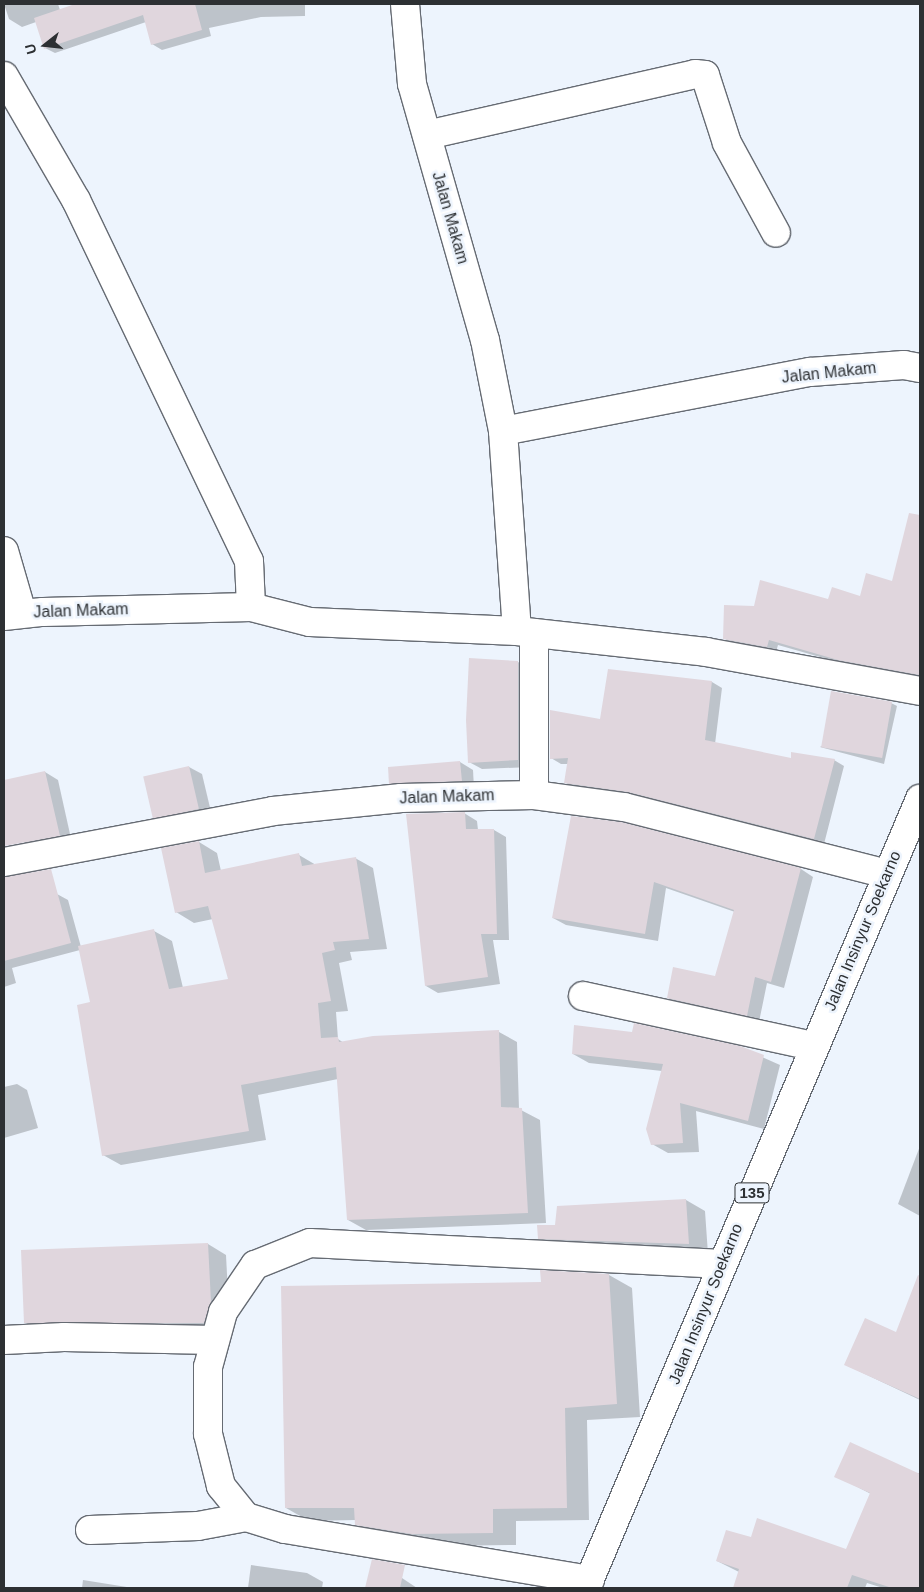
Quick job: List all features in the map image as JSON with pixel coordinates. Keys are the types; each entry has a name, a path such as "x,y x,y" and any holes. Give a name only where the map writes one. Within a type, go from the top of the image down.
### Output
{"street":[{"name":"Jalan Makam","path":"405,4 412,84 485,340 503,431 525,632"},
{"path":"427,135 695,74 705,75 727,143 776,232"},
{"path":"4,76 76,200 249,561 251,607"},
{"name":"Jalan Makam","path":"503,431 810,372 904,365 920,368"},
{"path":"4,551 13,615"},
{"name":"Jalan Makam","path":"13,615 251,607 310,622 525,632 706,652 920,691"},
{"path":"525,632 534,794"},
{"name":"Jalan Makam","path":"4,862 273,812 401,798 534,794 624,807 887,874"},
{"name":"Jalan Insinyur Soekarno","path":"588,1584 920,799"},
{"path":"583,996 814,1046"},
{"path":"246,1517 221,1486 208,1434 208,1367 222,1312 255,1265 310,1243 722,1264"},
{"path":"4,1340 64,1337 215,1340"},
{"path":"90,1530 198,1526 246,1517 285,1529 588,1584"}],"building":[{"path":"75,4 195,4 202,30 151,45 143,15 44,49 34,18"},
{"path":"909,513 920,515 920,675 838,660 769,640 767,647 723,639 724,605 754,606 760,580 828,599 832,587 860,596 866,573 892,581"},
{"path":"469,658 518,661 518,760 468,763 466,720"},
{"path":"608,669 712,681 705,740 791,758 791,752 835,759 814,839 628,792 564,783 568,758 550,759 550,710 600,719"},
{"path":"831,691 892,702 882,758 821,747"},
{"path":"460,761 462,781 389,784 388,767"},
{"path":"189,766 199,809 153,819 143,777"},
{"path":"45,771 60,836 4,846 4,780"},
{"path":"465,812 466,829 494,829 497,934 481,934 488,977 425,986 406,814"},
{"path":"571,816 621,822 801,868 771,982 755,977 747,1016 667,998 673,967 715,976 734,910 654,882 645,934 552,918"},
{"path":"199,841 205,873 299,853 302,866 356,857 369,939 333,942 335,950 322,953 331,1001 318,1003 321,1038 338,1037 339,1042 373,1036 499,1030 501,1107 522,1108 528,1213 347,1220 336,1067 241,1085 249,1131 102,1156 77,1005 90,1002 78,946 154,929 169,989 228,979 208,906 175,913 161,848"},
{"path":"51,869 71,943 4,961 4,877"},
{"path":"634,1023 740,1046 764,1055 748,1121 680,1103 683,1143 651,1145 646,1129 663,1064 572,1054 574,1025 632,1032"},
{"path":"686,1199 689,1244 538,1239 537,1225 555,1225 557,1206"},
{"path":"208,1243 211,1302 204,1323 24,1323 21,1250"},
{"path":"540,1270 609,1274 617,1404 565,1408 567,1508 493,1509 493,1533 412,1534 355,1525 354,1508 285,1508 281,1286 541,1282"},
{"path":"918,1275 920,1276 920,1399 844,1365 865,1318 896,1332"},
{"path":"850,1442 920,1474 920,1588 892,1588 852,1575 847,1588 733,1588 739,1569 716,1561 726,1530 751,1537 757,1518 846,1549 870,1493 834,1477"},
{"path":"372,1559 405,1565 400,1588 365,1588"}]}
